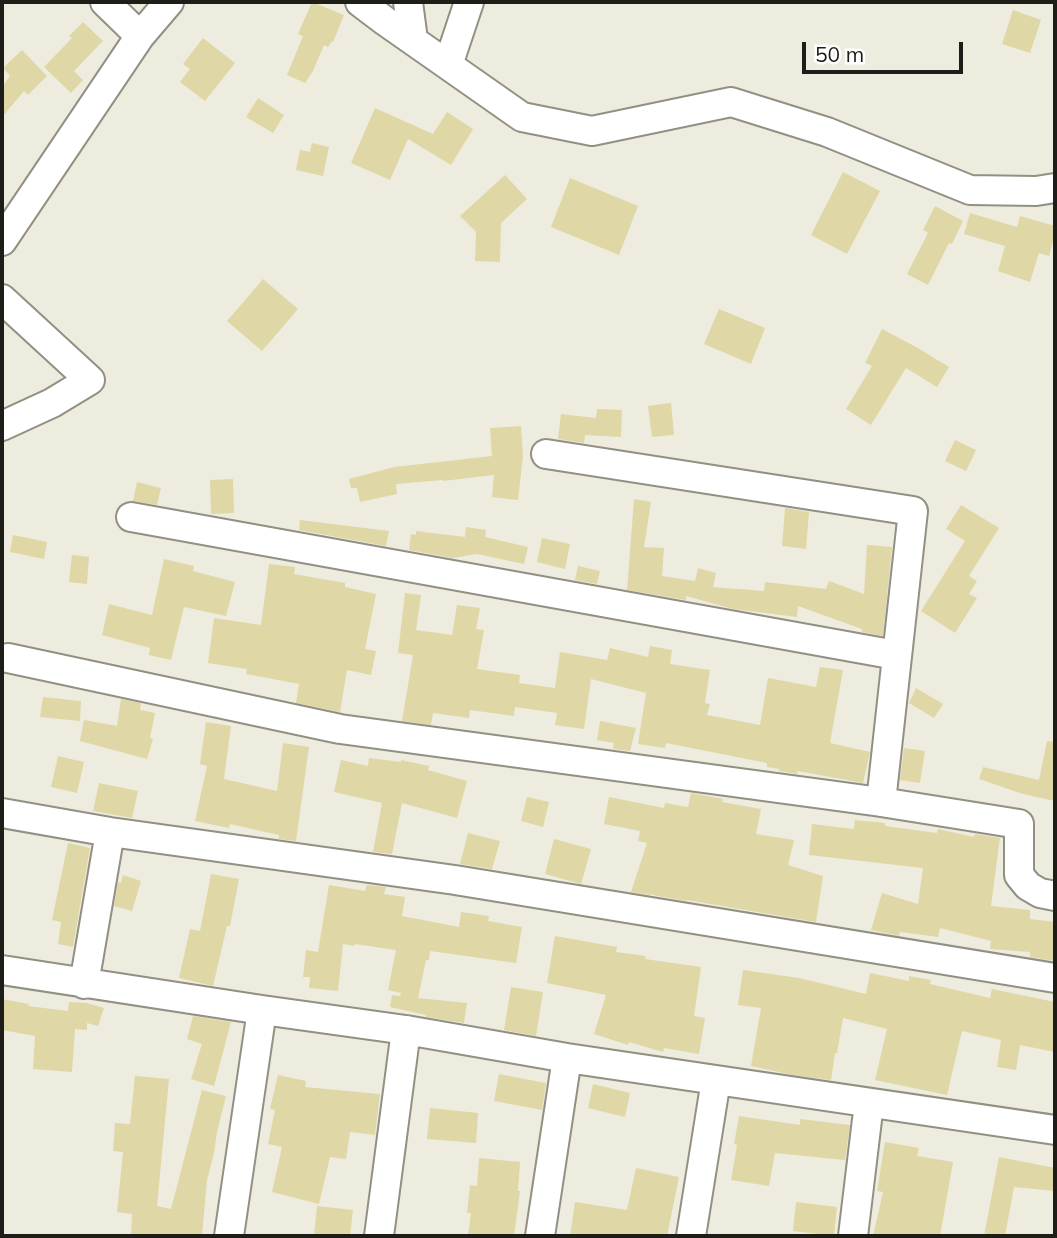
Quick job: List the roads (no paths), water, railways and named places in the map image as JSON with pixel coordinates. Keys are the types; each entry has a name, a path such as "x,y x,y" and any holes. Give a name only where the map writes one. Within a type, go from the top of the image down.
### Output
{"street":[{"path":"105,2 140,36"},
{"path":"2,241 140,36 169,2"},
{"path":"360,2 522,117 592,131 732,102 827,132 970,190 1036,191 1055,188"},
{"path":"408,2 413,40"},
{"path":"449,65 469,2"},
{"path":"2,299 90,380 52,403 2,426"},
{"path":"546,454 913,511 881,802"},
{"path":"131,517 897,655"},
{"path":"8,658 340,729 881,802 1019,824 1019,875 1028,886 1040,893 1055,896"},
{"path":"2,813 110,832 455,880 1055,978"},
{"path":"84,984 110,832"},
{"path":"2,970 406,1030 567,1058 1055,1130"},
{"path":"229,1236 262,1010"},
{"path":"379,1236 406,1030"},
{"path":"540,1236 567,1058"},
{"path":"691,1236 716,1080"},
{"path":"853,1236 869,1103"}]}
